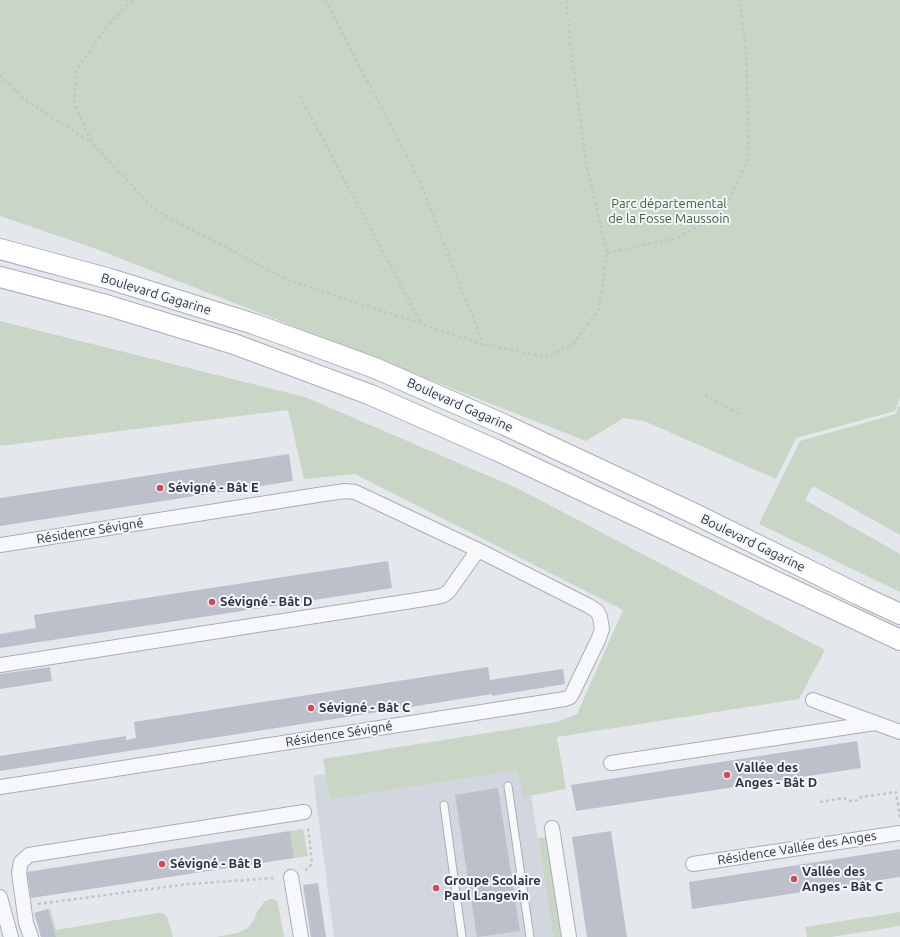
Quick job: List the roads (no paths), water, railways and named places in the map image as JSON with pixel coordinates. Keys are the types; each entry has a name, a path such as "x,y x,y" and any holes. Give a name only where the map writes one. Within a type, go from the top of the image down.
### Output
{"main road":[{"name":"Boulevard Gagarine","path":"0,249 110,279 254,324 375,368 505,425 695,514 900,614"},
{"name":"Boulevard Gagarine","path":"0,277 106,305 234,344 371,395 496,450 900,640"}],"street":[{"name":"Résidence Sévigné","path":"0,545 346,491 355,492 478,550 590,606 597,611 602,624 599,638 573,692 570,697 565,699 0,787"},
{"path":"0,665 437,597 444,595 449,591 478,550"},
{"path":"813,700 900,732"},
{"path":"611,763 875,723"},
{"path":"30,937 26,923 19,873 22,862 29,855 304,812"},
{"path":"552,828 570,937"},
{"name":"Résidence Vallée des Anges","path":"693,864 900,833"},
{"path":"291,877 301,937"},
{"path":"0,897 11,937"}],"lane":[{"path":"508,786 530,937"},
{"path":"444,805 462,937"}],"place":[{"name":"Sévigné - Bât E","path":"160,488"},
{"name":"Sévigné - Bât D","path":"212,602"},
{"name":"Sévigné - Bât C","path":"311,708"},
{"name":"Vallée des Anges - Bât D","path":"727,775"},
{"name":"Sévigné - Bât B","path":"162,864"},
{"name":"Vallée des Anges - Bât C","path":"794,879"},
{"name":"Groupe Scolaire Paul Langevin","path":"436,888"}],"park label":[{"name":"Parc départemental de la Fosse Maussoin","path":"669,212"}]}
